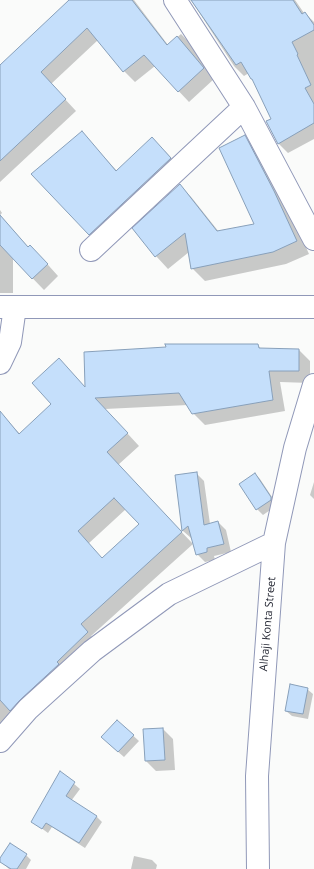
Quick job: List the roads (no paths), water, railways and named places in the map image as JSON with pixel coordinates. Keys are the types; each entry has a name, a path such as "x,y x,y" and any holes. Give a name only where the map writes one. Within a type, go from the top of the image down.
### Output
{"street":[{"path":"175,0 244,106 314,239"},
{"path":"91,250 244,106"},
{"path":"0,363 10,342 8,307 314,307"},
{"name":"Alhaji Konta Street","path":"258,869 257,776 274,543 295,448 314,385"},
{"path":"0,741 28,709 92,651 169,594 274,543"}]}
